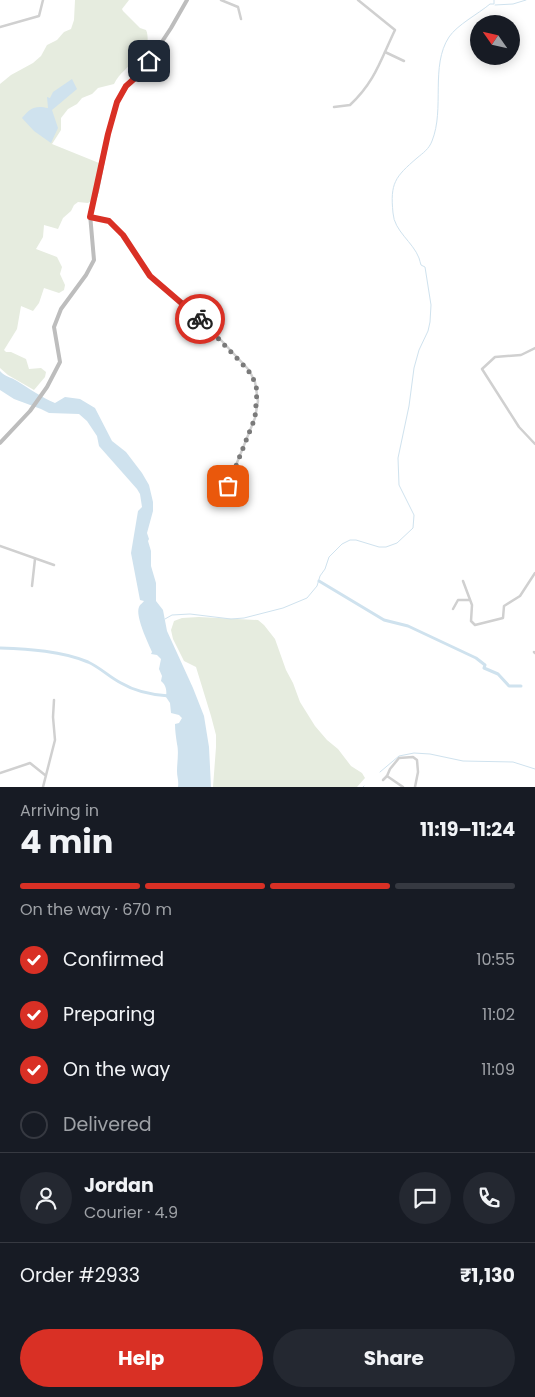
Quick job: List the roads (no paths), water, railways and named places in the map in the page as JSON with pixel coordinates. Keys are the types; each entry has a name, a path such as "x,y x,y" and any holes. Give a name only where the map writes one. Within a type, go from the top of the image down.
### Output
{"main road":[{"path":"0,443 30,411 47,387 60,362 54,327 61,309 86,275 94,260 90,217 117,102 131,80 142,72 187,0"}],"street":[{"path":"0,27 39,16 43,0"},
{"path":"221,0 238,7 241,18"},
{"path":"334,107 350,105 357,98 382,62 395,30 358,0"},
{"path":"385,52 404,61"},
{"path":"90,217 109,221 123,235 150,276 190,309 219,338 248,370 255,382 258,401 255,418 228,486"},
{"path":"535,348 522,355 495,357 482,369 519,427 535,444"},
{"path":"0,546 54,565"},
{"path":"32,586 35,559"},
{"path":"464,581 472,605 470,621 474,625 502,618 504,606 520,596 535,573"},
{"path":"453,609 458,600 469,600"},
{"path":"43,787 55,740 54,700"},
{"path":"383,780 399,758 413,757 417,760 418,772 415,787"},
{"path":"0,773 30,763 45,775"},
{"path":"387,776 403,787"}],"water":[{"path":"72,79 77,89 52,110 58,128 51,143 34,131 22,118 33,108 48,108 47,97 50,98 53,92"},
{"path":"0,371 55,403 65,397 80,399 95,408 112,441 126,452 149,485 153,511 147,533 151,551 151,566 156,583 156,601 163,610 167,631 204,716 209,747 211,787 178,787 178,750 175,724 179,723 182,718 171,713 170,703 166,697 166,688 161,681 162,676 159,669 161,659 157,655 151,654 152,652 138,611 144,601 140,600 131,553 138,511 142,507 140,494 99,446 97,436 87,421 79,414 49,413 14,399 0,390"}],"waterway":[{"path":"165,619 172,615 190,614 231,619 244,618 283,608 307,598 317,586 329,557 342,544 350,540 356,540 379,547 386,547 397,543 413,528 414,515 399,485 398,458 409,406 414,368 419,350 428,331 431,305 425,267 421,265 416,252 400,231 394,219 393,187 404,170 426,151 432,141 436,129 440,61 443,48 457,28 490,4 494,4 494,0"},
{"path":"495,5 513,4 526,0"},
{"path":"319,581 384,620 408,626 476,658 485,665 484,668 498,674 509,686 521,686"},
{"path":"0,648 45,651 78,658 93,664 117,681 133,689 169,696"},
{"path":"380,772 399,756 414,753 430,754 463,761 513,762 535,769"}]}
